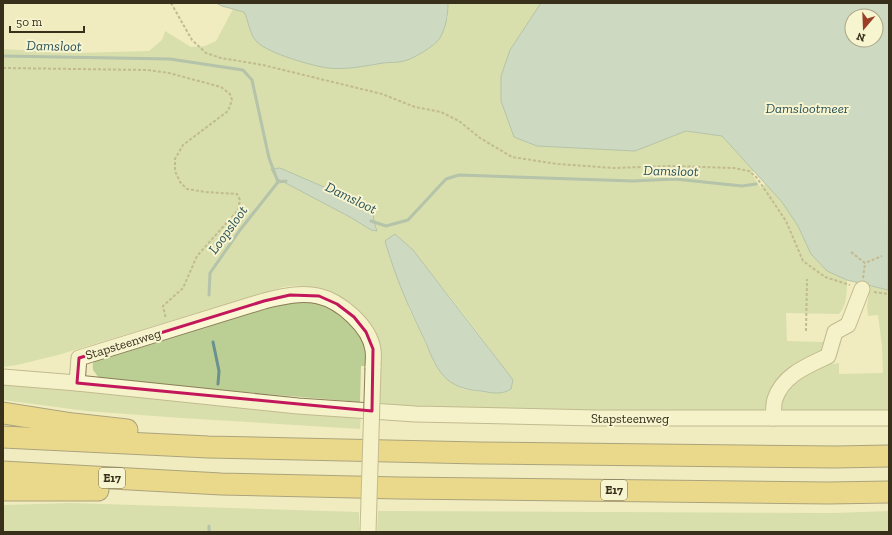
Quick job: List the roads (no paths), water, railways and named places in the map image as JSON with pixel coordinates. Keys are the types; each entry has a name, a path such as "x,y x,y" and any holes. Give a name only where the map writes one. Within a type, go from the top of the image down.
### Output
{"highway":[{"path":"3,413 73,424 131,430 208,447"},
{"path":"3,437 208,447 558,455 889,456"},
{"name":"E17","path":"3,472 221,484 407,488 889,492"},
{"path":"3,490 111,490 174,493 221,484"},
{"path":"3,498 111,490"}],"street":[{"path":"773,418 774,400 783,383 796,372 828,356 835,332 848,325 862,289"},
{"name":"Stapsteenweg","path":"368,532 373,368 373,349 366,332 354,317 337,304 318,296 290,295 264,301 79,358 77,383 298,406 415,414 596,418 889,418"},
{"path":"3,377 77,383"}],"water":[{"path":"216,3 448,3 448,12 444,30 440,38 434,45 413,58 401,62 356,67 328,68 312,65 291,58 263,46 254,39 244,12"},
{"name":"Damslootmeer","path":"541,3 889,3 888,290 847,280 827,271 811,254 798,226 782,202 722,136 686,131 635,151 537,146 514,137 501,101 501,76 510,50"},
{"path":"280,168 324,187 373,212 377,231 371,230 350,217 276,178 271,169"},
{"path":"395,234 413,250 513,380 511,389 497,393 460,387 448,380 438,368 408,305 389,255 385,241"}],"waterway":[{"name":"Damsloot","path":"3,56 170,59 243,70 252,80 269,158 278,182 286,181"},
{"name":"Damsloot","path":"371,221 386,226 408,220 446,179 459,175 633,181 675,179 742,186 756,184"},
{"name":"Loopsloot","path":"209,295 210,273 240,230 278,182"},
{"name":"Loopsloot","path":"213,342 219,371 218,384"},
{"name":"Loopsloot","path":"209,526 209,532"}]}
